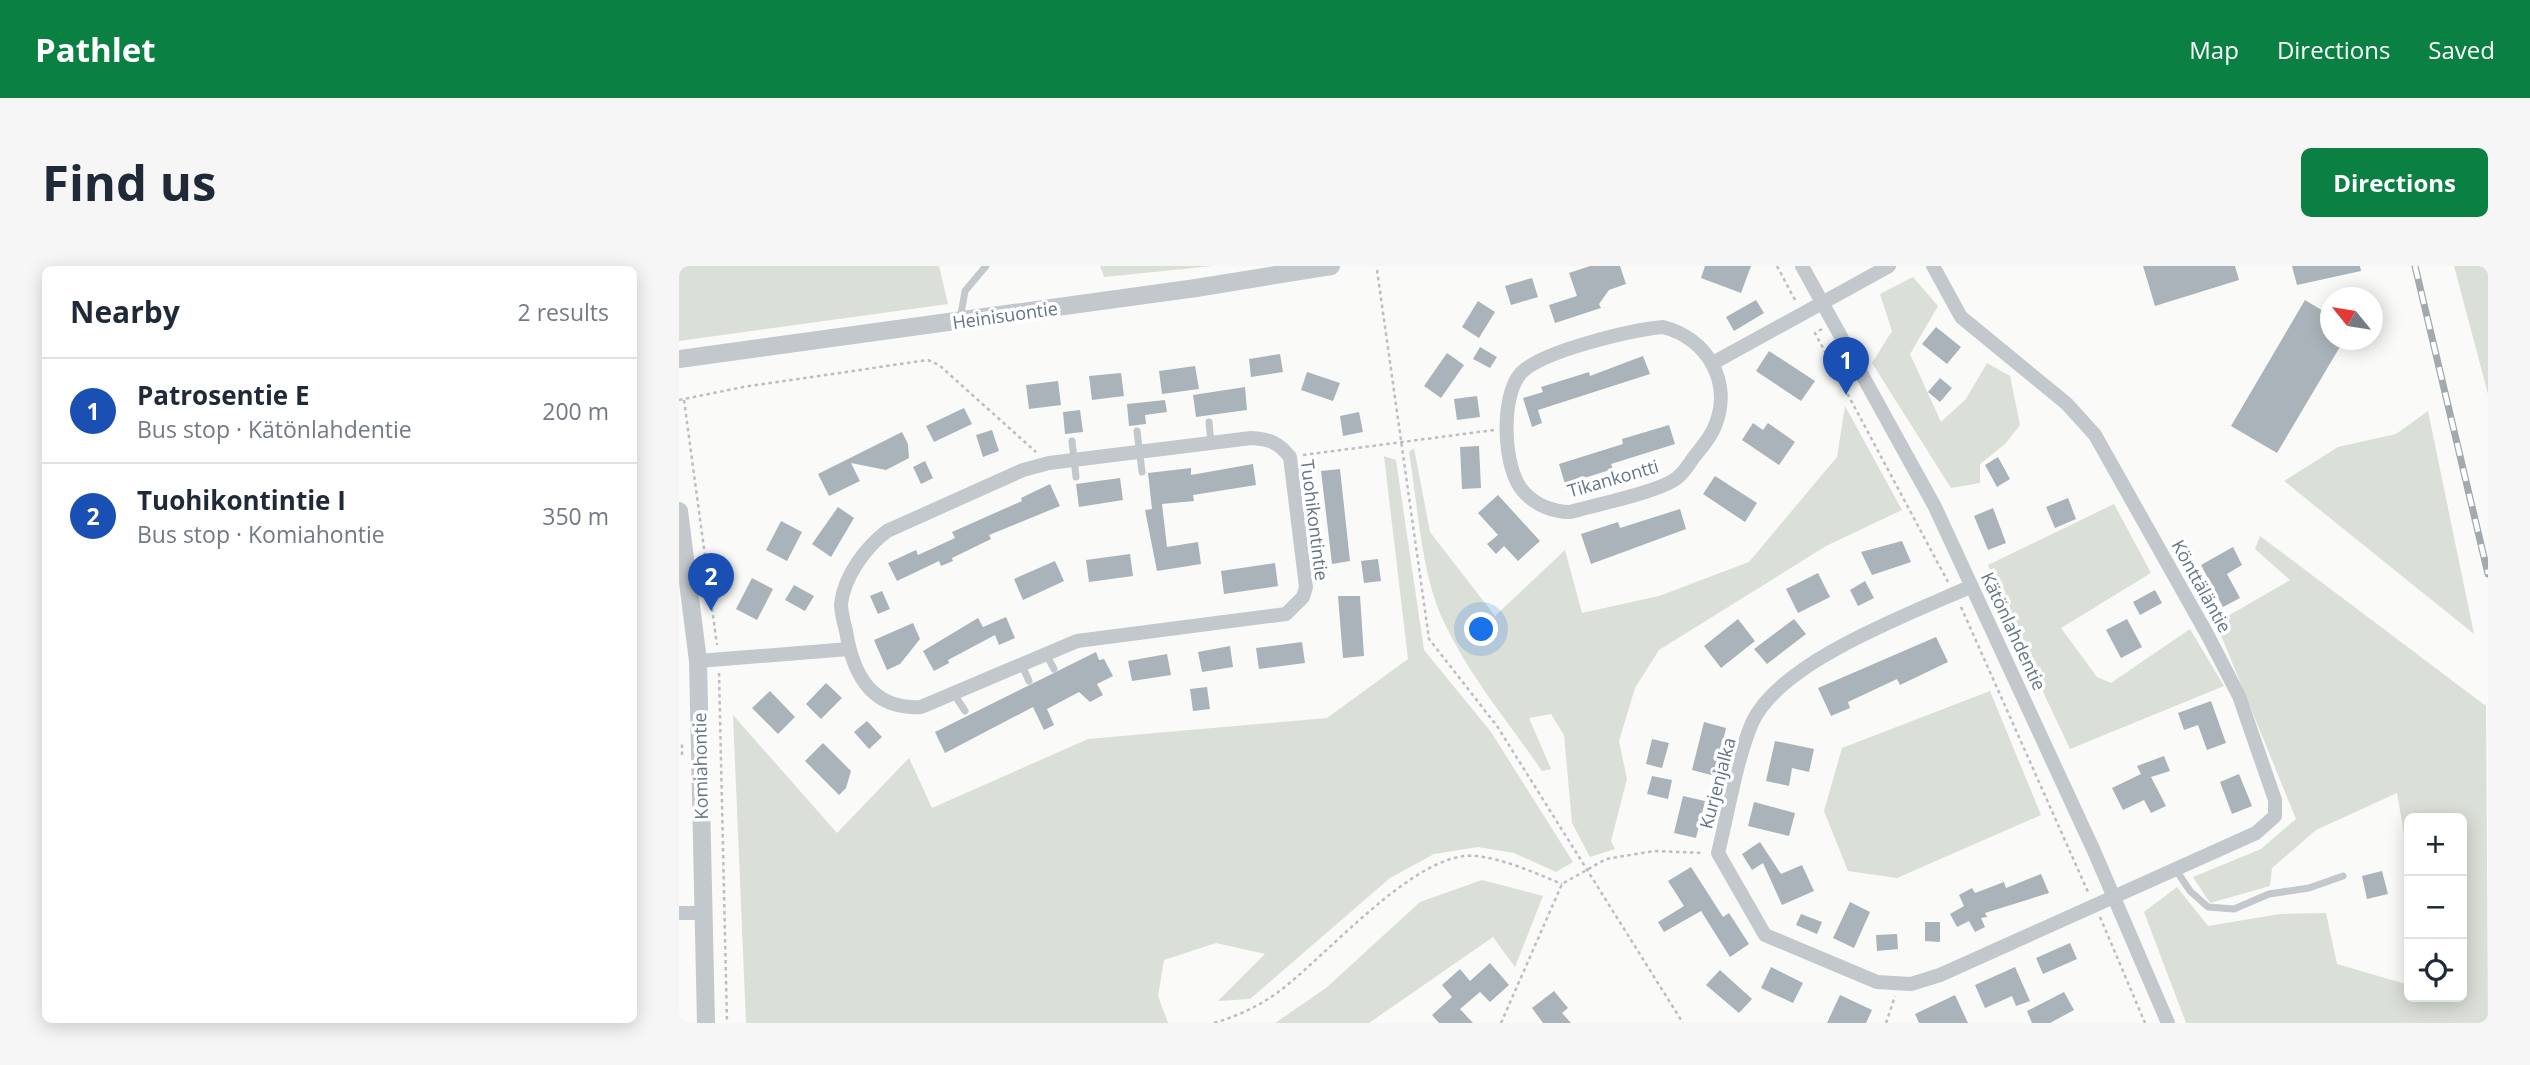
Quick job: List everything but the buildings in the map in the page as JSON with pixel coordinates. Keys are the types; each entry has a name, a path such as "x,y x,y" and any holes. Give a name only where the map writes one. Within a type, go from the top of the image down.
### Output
{"street":[{"name":"Heinisuontie","path":"679,359 1331,266"},
{"name":"Kätönlahdentie","path":"1802,266 1935,507 2114,896 2168,1023"},
{"path":"1713,363 1889,266"},
{"name":"Könttäläntie","path":"1933,266 1961,317 2084,419 2207,634 2239,696 2275,800 2275,816 2256,833 2114,896"},
{"name":"Tikankontti","path":"1663,327 1675,330 1698,344 1713,363 1720,395 1715,428 1678,477 1637,493 1570,512 1557,512 1540,505 1516,482 1506,428 1508,401 1519,375 1535,362 1637,329 1663,327"},
{"name":"Tuohikontintie","path":"1267,439 1280,445 1290,457 1306,587 1303,597 1286,614 1077,641 1045,652 921,707 904,708 886,703 868,688 849,649 841,604 852,573 874,541 887,531 1023,470 1049,463 1211,443 1267,439"},
{"name":"Komiahontie","path":"679,511 698,661 706,1023"},
{"name":"Kurjenjalka","path":"1972,586 1830,651 1765,704 1751,725 1718,853 1765,935 1852,973 1877,982 1899,985 1940,975 2114,896"},
{"path":"698,661 849,649"},
{"path":"679,913 703,913"}],"lane":[{"path":"960,321 965,291 986,266"},
{"path":"1209,422 1211,443"},
{"path":"1137,431 1142,472"},
{"path":"1072,441 1076,477"},
{"path":"1045,652 1054,669"},
{"path":"1021,663 1029,681"},
{"path":"954,694 965,711"},
{"path":"2176,869 2190,891 2208,908 2234,909 2269,894 2309,888 2343,876"}],"path":[{"path":"1377,270 1429,639 1497,726 1683,1023"},
{"path":"1834,323 1815,333 1955,594 2145,1023"},
{"path":"679,400 743,387 928,360 939,365 1049,463"},
{"path":"1290,457 1506,428"},
{"path":"1501,1023 1562,884 1606,859 1654,851 1718,853"},
{"path":"1215,1023 1247,1012 1276,993 1411,877 1442,859 1475,855 1562,884"},
{"path":"1886,1023 1899,985"}],"shaded area":[{"path":"679,266 939,266 948,304 679,341"},
{"path":"1100,266 1213,266 1104,277"},
{"path":"2454,266 2488,266 2488,394"},
{"path":"1913,277 1938,306 1910,354 1941,422 1966,399 1987,363 2010,376 2020,425 2005,444 1980,464 1980,483 1951,488 1872,363 1892,331 1880,294"},
{"path":"1845,406 1902,510 1826,546 1659,650 1635,688 1619,741 1627,779 1611,841 1615,849 1590,857 1572,823 1564,735 1551,714 1529,718 1551,769 1542,771 1478,681 1445,624 1425,563 1409,452 1414,448 1430,532 1495,616 1565,550 1582,613 1659,596 1749,562 1837,457"},
{"path":"2428,411 2474,634 2284,481 2338,447 2396,434"},
{"path":"1384,456 1396,460 1424,650 1491,732 1573,862 1556,872 1514,853 1478,847 1434,854 1390,878 1250,999 1218,1001 1265,954 1216,943 1164,960 1158,996 1168,1023 746,1023 733,715 837,833 909,758 932,808 1088,739 1327,718 1408,659"},
{"path":"2114,504 2151,573 2061,628 2097,677 2111,683 2190,629 2224,686 2070,749 2011,624 1988,565"},
{"path":"2260,536 2486,706 2488,1023 2186,1023 2144,912 2177,887 2208,926 2280,914 2326,913 2337,964 2404,984 2404,1002 2467,1002 2467,813 2404,813 2404,834 2397,793 2316,830 2272,868 2270,886 2210,903 2193,877 2261,849 2296,819 2216,623 2290,580 2255,549"},
{"path":"1990,691 2041,815 1897,878 1848,871 1824,811 1842,748"},
{"path":"1482,880 1543,896 1515,967 1493,937 1369,1023 1275,1023 1326,988 1420,902"}],"railway":[{"path":"2415,266 2488,574"}],"place":[{"name":"Patrosentie E","path":"1846,395"},
{"name":"Tuohikontintie I","path":"711,611"}]}
